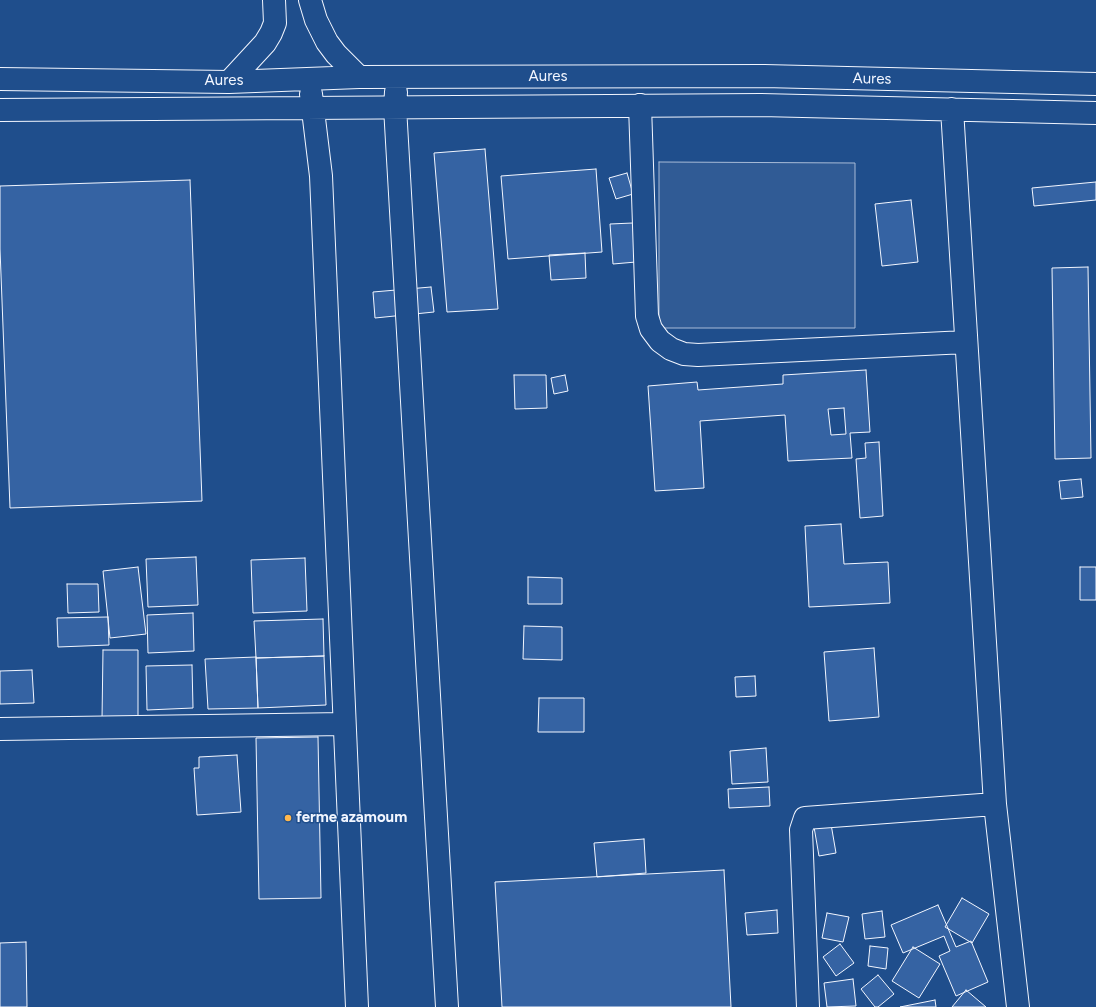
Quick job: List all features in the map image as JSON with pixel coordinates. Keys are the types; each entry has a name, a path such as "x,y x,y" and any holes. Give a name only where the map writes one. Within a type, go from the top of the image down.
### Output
{"street":[{"path":"229,82 265,43 271,33 274,23 274,0"},
{"path":"310,0 321,31 327,42 336,54 359,77"},
{"name":"Aures","path":"0,79 229,82 359,77 764,76 1096,84"},
{"path":"397,77 395,107 447,1007"},
{"path":"310,79 321,176 357,1007"},
{"path":"640,105 647,316 651,329 660,341 671,349 684,354 698,355 966,342"},
{"name":"Aures","path":"0,110 761,105 1096,113"},
{"path":"952,109 995,804 1018,1007"},
{"path":"0,729 344,724"},
{"path":"808,1007 801,830 805,818 995,804"}],"shaded area":[{"path":"659,162 855,163 855,328 659,328"}],"building":[{"path":"485,149 498,309 447,312 434,153"},
{"path":"596,169 602,252 508,259 501,176"},
{"path":"627,173 633,194 616,199 609,178"},
{"path":"190,180 202,501 10,508 0,249 0,186"},
{"path":"1096,182 1096,200 1034,206 1032,188"},
{"path":"911,200 918,262 882,266 875,204"},
{"path":"633,223 636,262 613,264 610,224"},
{"path":"585,253 586,278 551,280 549,255"},
{"path":"1088,267 1091,458 1055,459 1052,268"},
{"path":"431,287 434,312 375,318 373,292"},
{"path":"866,370 870,432 850,433 852,458 788,461 785,415 700,421 704,488 655,491 648,386 697,382 698,390 783,384 783,375","holes":["844,408 846,434 831,435 828,409"]},
{"path":"514,375 546,375 547,408 515,409"},
{"path":"565,375 568,391 554,394 551,378"},
{"path":"879,442 883,516 860,518 856,459 866,458 865,443"},
{"path":"1081,479 1083,497 1061,499 1059,481"},
{"path":"841,524 844,564 888,562 890,603 809,607 805,526"},
{"path":"196,557 198,605 148,607 146,559"},
{"path":"305,558 307,611 253,613 251,560"},
{"path":"138,567 146,634 110,638 103,571"},
{"path":"1080,567 1096,567 1096,600 1080,600"},
{"path":"528,577 562,578 562,604 528,604"},
{"path":"67,584 98,584 99,612 68,613"},
{"path":"193,613 194,651 148,653 147,615"},
{"path":"108,617 109,645 58,647 57,618"},
{"path":"323,619 324,656 256,658 254,621"},
{"path":"524,626 562,627 562,660 523,659"},
{"path":"874,648 879,717 829,721 824,652"},
{"path":"103,650 138,650 138,720 102,719"},
{"path":"324,656 326,705 258,708 256,658"},
{"path":"256,657 258,708 208,709 205,659"},
{"path":"192,665 193,708 147,710 146,666"},
{"path":"32,670 34,703 0,704 0,671"},
{"path":"755,676 756,696 736,697 735,677"},
{"path":"539,698 584,698 584,732 538,732"},
{"name":"ferme azamoum","path":"318,737 321,898 259,899 256,738"},
{"path":"766,748 768,782 732,784 730,751"},
{"path":"237,755 241,812 197,815 194,768 199,768 199,757"},
{"path":"769,787 770,806 729,808 728,789"},
{"path":"831,824 836,853 819,856 814,827"},
{"path":"644,839 646,873 597,877 594,843"},
{"path":"724,870 731,1007 502,1007 495,882"},
{"path":"962,898 989,914 972,943 945,927"},
{"path":"938,905 956,947 971,941 988,982 956,996 939,956 950,951 944,936 903,953 891,925"},
{"path":"777,910 778,933 747,935 745,913"},
{"path":"882,911 885,937 865,939 862,914"},
{"path":"827,913 849,917 843,942 822,938"},
{"path":"26,942 27,1007 0,1007 0,943"},
{"path":"840,944 854,963 836,976 823,957"},
{"path":"870,946 888,948 886,969 868,966"},
{"path":"913,947 940,964 919,998 892,981"},
{"path":"878,975 894,994 878,1007 875,1007 861,989"},
{"path":"853,979 856,1006 827,1007 824,983"},
{"path":"966,990 986,1007 952,1007"},
{"path":"935,1000 936,1007 900,1007"}],"place":[{"name":"ferme azamoum","path":"288,818"}]}
